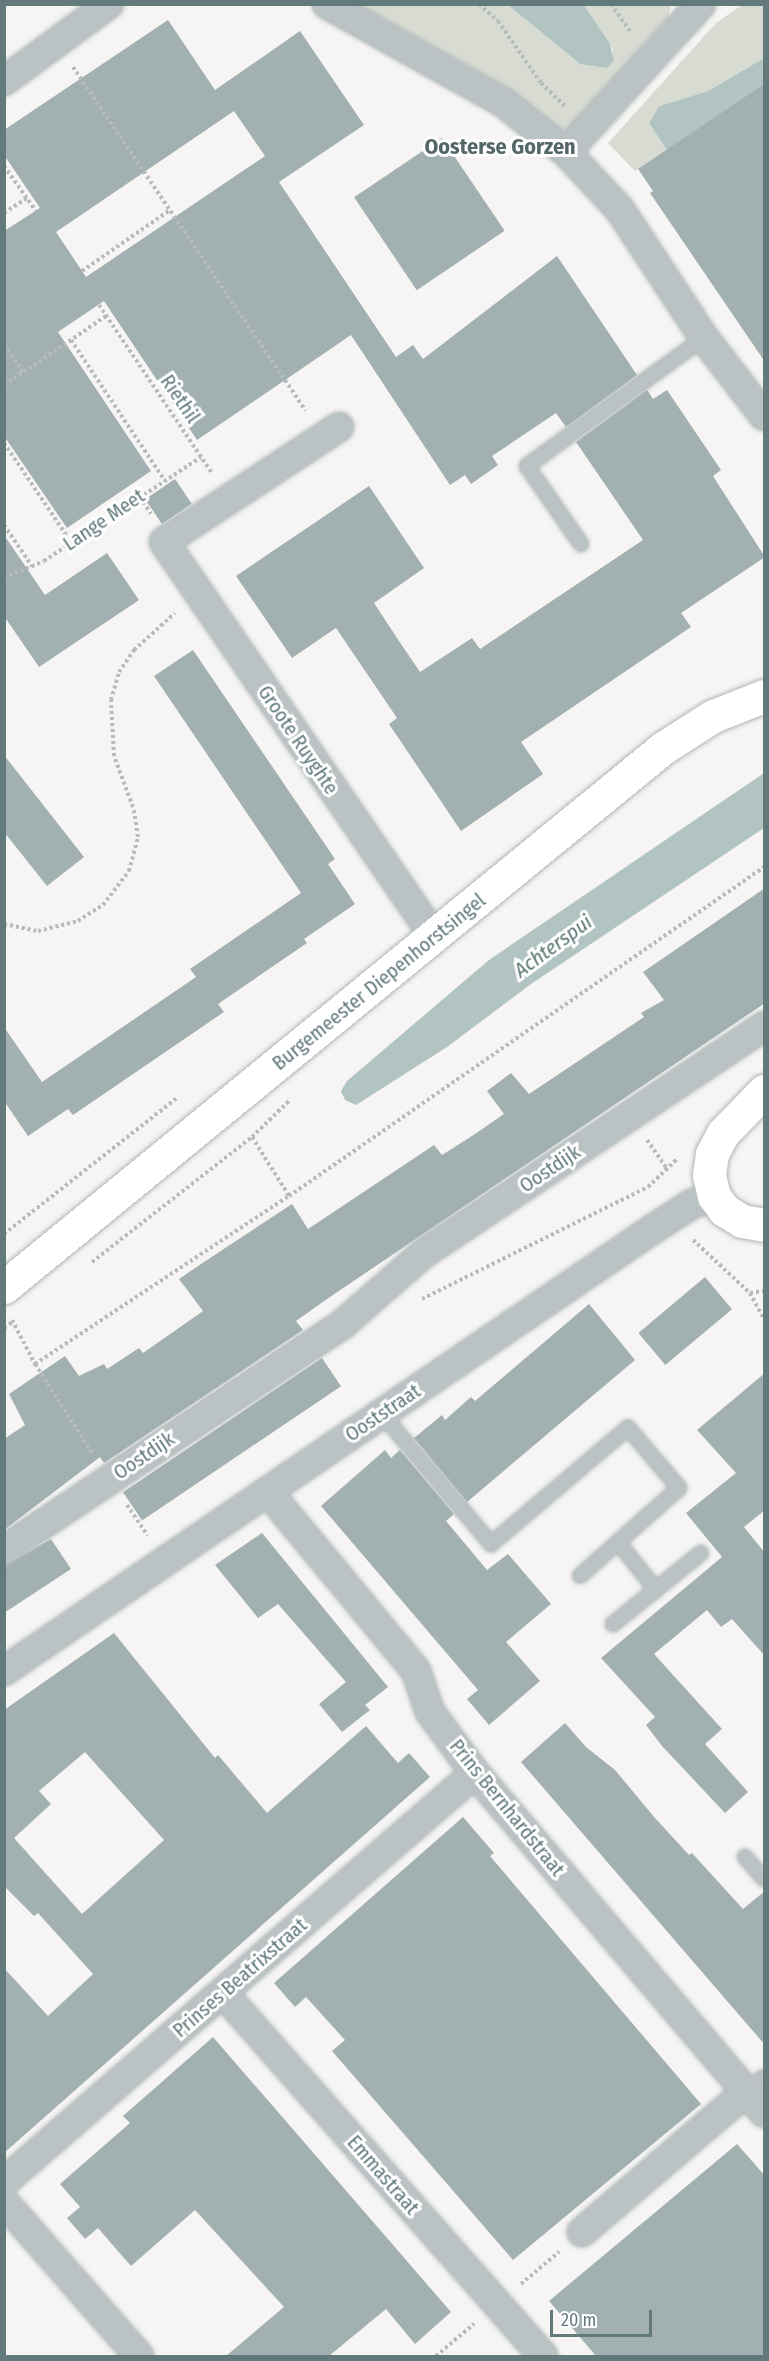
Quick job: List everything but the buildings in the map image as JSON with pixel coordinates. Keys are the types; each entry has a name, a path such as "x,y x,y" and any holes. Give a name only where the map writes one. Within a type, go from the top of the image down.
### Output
{"street":[{"path":"4,81 58,45 109,4"},
{"path":"327,4 504,103 566,152 620,210 704,338 765,416"},
{"path":"566,152 694,7"},
{"path":"229,499 331,432"},
{"name":"Groote Ruyghte","path":"229,499 164,542 434,937"},
{"name":"Burgemeester Diepenhorstsingel","path":"7,1301 434,937 681,734 713,716 765,696"},
{"name":"Oostdijk","path":"4,1550 344,1323 424,1253 765,1026"},
{"path":"765,1091 732,1120 716,1146 709,1175 714,1196 728,1214 765,1225"},
{"name":"Ooststraat","path":"4,1671 673,1216 714,1196"},
{"name":"Prins Bernhardstraat","path":"268,1492 416,1671 430,1712 475,1773 758,2094"},
{"name":"Prinses Beatrixstraat","path":"4,2182 475,1773"},
{"name":"Emmastraat","path":"223,1993 543,2356"},
{"path":"582,2232 758,2094"},
{"path":"4,2202 139,2356"}],"lane":[{"path":"581,543 527,466 704,338"},
{"path":"382,1414 491,1544 628,1428 679,1488 580,1575"},
{"path":"618,1542 656,1590"},
{"path":"613,1624 701,1553"},
{"path":"745,1857 765,1879"}],"path":[{"path":"479,4 498,21 541,83 589,128"},
{"path":"58,45 170,210 331,432"},
{"path":"4,165 36,211"},
{"path":"4,213 27,198"},
{"path":"82,271 170,210"},
{"name":"Riethil","path":"99,304 229,499"},
{"path":"4,385 106,316"},
{"path":"71,340 165,480"},
{"path":"4,345 23,372"},
{"path":"4,443 71,542"},
{"name":"Lange Meet","path":"4,578 32,566 201,457"},
{"path":"4,525 32,566"},
{"path":"4,924 38,931 63,926 90,915 122,884 134,858 138,837 133,807 112,748 114,683 145,637 200,595"},
{"path":"35,1364 289,1196 765,867"},
{"path":"641,1131 667,1169"},
{"path":"252,1137 289,1196"},
{"path":"419,1300 648,1187"},
{"path":"673,1216 705,1254 750,1293 765,1319"},
{"path":"750,1293 765,1291"},
{"path":"7,1301 35,1364 138,1522"}],"shaded area":[{"path":"671,4 668,18 568,129 560,129 488,77 359,5 508,5 580,64 612,58 613,50 584,5"},
{"path":"742,5 764,5 764,58 708,91 659,106 649,123 667,150 635,171 608,143 716,23"}],"water":[{"path":"508,5 584,5 610,44 614,61 607,68 580,64"},
{"path":"764,58 764,88 762,85 667,150 649,123 659,106 708,91"},
{"name":"Achterspui","path":"764,773 764,828 531,984 447,1047 356,1105 345,1100 341,1091 347,1081 489,960"}],"district":[{"name":"Oosterse Gorzen","path":"500,147"}]}
